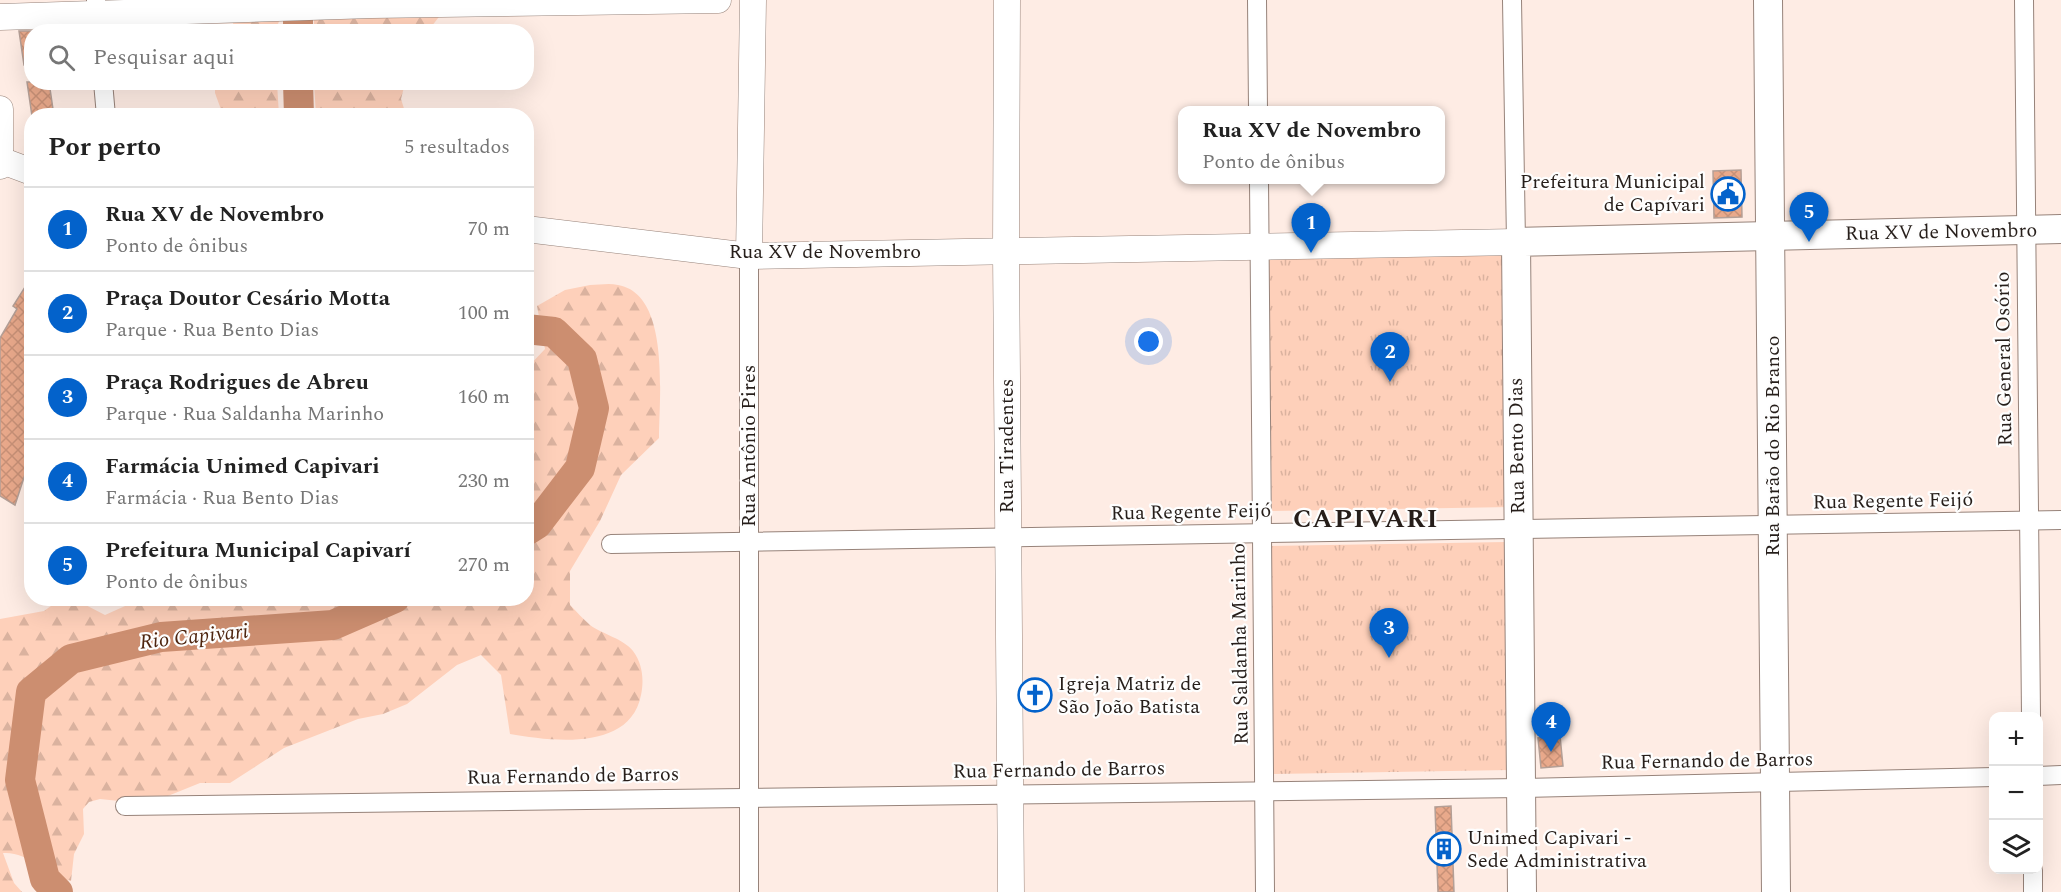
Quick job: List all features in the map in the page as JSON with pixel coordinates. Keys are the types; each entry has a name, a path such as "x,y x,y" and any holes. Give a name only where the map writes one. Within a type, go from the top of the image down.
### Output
{"main road":[{"path":"0,17 372,5 718,0"},
{"name":"Rua Antônio Pires","path":"749,256 753,0"},
{"name":"Rua Tiradentes","path":"1007,0 1006,251 1011,892"},
{"name":"Rua Barão do Rio Branco","path":"1767,0 1772,235 1776,892"},
{"path":"0,109 0,163 24,170"},
{"name":"Rua XV de Novembro","path":"534,230 749,256 2061,229"},
{"name":"Rua Bento Dias","path":"1515,242 1522,892"}],"street":[{"path":"1257,0 1258,106"},
{"name":"Rua Bento Dias","path":"1512,0 1515,242"},
{"name":"Rua General Osório","path":"2024,0 2031,712"},
{"path":"103,90 105,108"},
{"name":"Rua Saldanha Marinho","path":"1259,184 1265,892"},
{"name":"Rua Antônio Pires","path":"749,256 749,892"},
{"name":"Rua Regente Feijó","path":"610,544 1518,531 2061,520"},
{"path":"2043,776 2061,775"},
{"name":"Rua Fernando de Barros","path":"125,806 749,796 1521,788 1989,777"},
{"path":"2033,874 2033,892"}],"green space":[{"path":"288,0 278,24 233,24 240,9"},
{"path":"314,0 449,4 433,24 314,24"},
{"path":"215,90 277,90 279,108 220,108"},
{"path":"314,90 403,90 401,99 404,108 316,108"},
{"path":"1507,254 1512,507 1272,511 1268,258"},
{"path":"615,284 635,293 647,307 654,327 658,350 659,438 621,475 600,521 570,571 570,605 590,625 629,647 639,661 642,678 641,695 634,713 622,726 606,734 567,740 510,734 501,675 481,655 457,665 407,704 383,714 358,719 284,748 230,783 200,783 148,804 100,799 89,802 83,809 84,834 74,854 71,881 29,859 12,853 3,853 14,883 22,892 0,892 0,619 44,611 51,606 88,606 105,615 125,606 534,606 534,361 545,349 537,306 565,290 590,285"},
{"path":"1505,542 1509,770 1274,774 1270,546"}],"building":[{"path":"19,31 24,31 24,65"},
{"path":"28,90 50,90 53,108 31,108"},
{"name":"Prefeitura Municipal de Capívari","path":"1741,170 1742,217 1714,218 1713,171"},
{"path":"24,289 24,477 15,505 0,496 0,338 17,309 13,306"},
{"path":"1560,736 1563,766 1541,768 1538,738"},
{"name":"Unimed Capivari - Sede Administrativa","path":"1451,806 1454,892 1438,892 1435,807"}],"waterway":[{"name":"Rio Capivari","path":"298,0 298,24"},
{"name":"Rio Capivari","path":"298,90 299,108"},
{"name":"Rio Capivari","path":"534,330 554,332 582,359 594,408 580,468 534,526"},
{"name":"Rio Capivari","path":"58,892 45,879 20,780 31,692 71,659 161,637 333,625 377,606"}],"place":[{"name":"Prefeitura Municipal de Capívari","path":"1728,194"},
{"name":"Prefeitura Municipal Capivarí","path":"1809,242"},
{"name":"Rua XV de Novembro","path":"1311,253"},
{"name":"Praça Doutor Cesário Motta","path":"1390,382"},
{"name":"Praça Rodrigues de Abreu","path":"1389,658"},
{"name":"Igreja Matriz de São João Batista","path":"1035,695"},
{"name":"Farmácia Unimed Capivari","path":"1551,752"},
{"name":"Unimed Capivari - Sede Administrativa","path":"1444,849"}],"district":[{"name":"CAPIVARI","path":"1366,519"}]}
